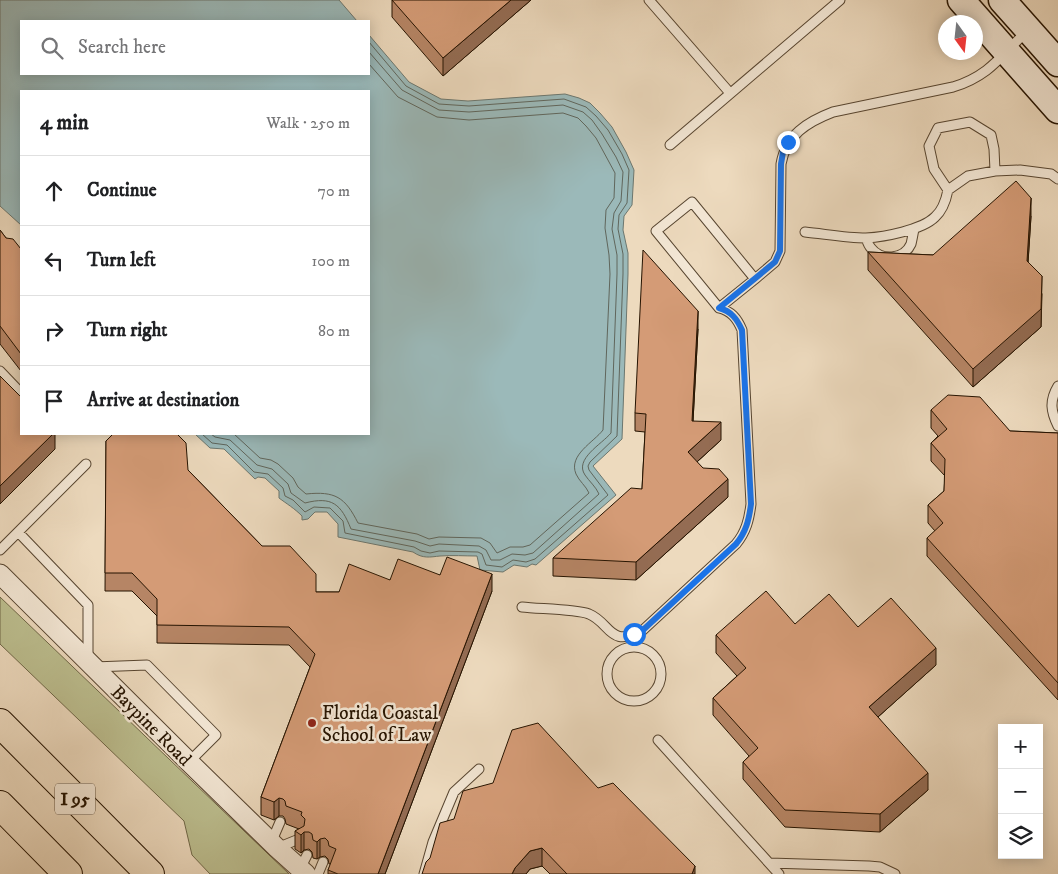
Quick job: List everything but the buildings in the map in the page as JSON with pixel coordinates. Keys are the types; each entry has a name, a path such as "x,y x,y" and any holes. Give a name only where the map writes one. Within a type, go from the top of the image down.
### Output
{"highway":[{"name":"I 95","path":"0,723 150,874"},
{"path":"0,805 68,874"}],"street":[{"path":"962,0 1058,110"},
{"path":"1002,0 1058,63"},
{"name":"Baypine Road","path":"0,574 274,846 308,868"}],"lane":[{"path":"649,0 730,93"},
{"path":"670,145 840,0"},
{"path":"719,308 775,262 780,251 781,164 783,152 795,134 818,118 833,112 960,85 979,76 995,65 1006,51 1028,30"},
{"path":"948,190 934,169 929,146 938,128 970,122 991,135 995,171"},
{"path":"805,232 866,238 892,235 914,229 935,218 945,203 948,190 968,176 995,171 1020,170 1051,174 1058,179"},
{"path":"522,607 589,614 612,633 626,636 634,634 643,630 744,535 751,504 742,330 734,316 728,310 719,308 656,231 692,202 755,279"},
{"path":"866,238 872,249 882,256 892,258 904,253 910,245 914,229"},
{"path":"0,371 20,393"},
{"path":"1058,386 1051,402 1052,412 1058,426"},
{"path":"0,550 86,464"},
{"path":"18,532 88,604 91,664 147,665 216,735 189,762"},
{"path":"626,636 627,648"},
{"path":"636,647 651,654 659,667 660,675 655,690 642,700 633,701 617,695 608,681 607,673 613,657 627,648 636,647"},
{"path":"658,740 779,874"},
{"path":"424,874 434,842 454,792 479,769"},
{"path":"280,822 274,846 299,839"},
{"path":"308,868 323,862"},
{"path":"769,863 869,866 880,867 896,874"}],"green space":[{"path":"0,597 289,874 210,874 192,855 184,821 0,644"}],"water":[{"path":"0,0 339,0 356,20 20,20 20,75 370,75 370,36 409,82 441,99 468,101 565,94 590,103 612,127 634,170 632,205 624,216 623,230 628,253 628,274 622,439 593,466 616,495 536,565 532,564 527,567 514,565 503,572 480,570 477,556 423,557 413,552 338,537 338,524 327,512 315,512 308,519 302,520 302,516 279,498 279,491 265,478 258,477 255,479 224,449 210,448 196,435 370,435 370,90 20,90 20,224 0,206"}],"place":[{"name":"Florida Coastal School of Law","path":"312,723"}],"route":[{"path":"634,634 643,630 736,544 744,535 747,526 751,504 742,330 728,310 719,308 775,262 778,256 780,251 781,164 783,152 788,142"}]}
